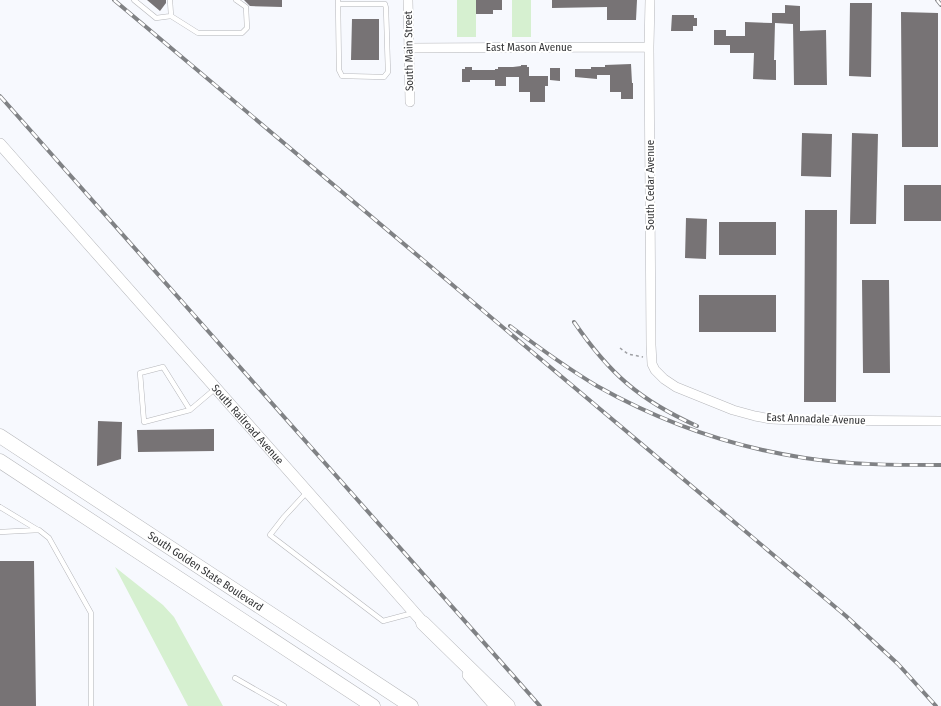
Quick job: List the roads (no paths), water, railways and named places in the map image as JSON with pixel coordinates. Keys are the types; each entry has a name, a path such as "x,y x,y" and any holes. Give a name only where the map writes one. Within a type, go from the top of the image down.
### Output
{"main road":[{"name":"South Golden State Boulevard","path":"0,436 410,706"},
{"name":"South Golden State Boulevard","path":"0,461 373,706"},
{"path":"418,618 508,706"}],"street":[{"name":"South Main Street","path":"408,0 410,102"},
{"name":"South Cedar Avenue","path":"650,0 651,357 655,370"},
{"name":"East Mason Avenue","path":"408,48 649,47"},
{"name":"South Railroad Avenue","path":"0,144 495,706"},
{"name":"East Annadale Avenue","path":"655,370 664,379 676,387 733,410 771,419 941,421"}],"lane":[{"path":"134,0 156,18 170,16 198,33 242,33 247,28 246,7 236,0"},
{"path":"170,0 170,16"},
{"path":"338,2 385,4 388,72 384,77 342,76 338,70 338,2"},
{"path":"190,410 163,367 140,373 144,422 190,410 216,388"},
{"path":"307,492 270,535 383,621 418,618"},
{"path":"0,507 39,530 49,538 91,613 91,706"},
{"path":"0,532 39,530"},
{"path":"235,678 284,706"}],"railway":[{"path":"114,0 846,616 898,664 936,706"},
{"path":"937,0 941,5"},
{"path":"0,96 540,706"},
{"path":"574,322 600,356 627,383 658,406 697,426"},
{"path":"510,326 575,372 621,399 672,422 724,440 778,453 839,462 941,465"}]}
